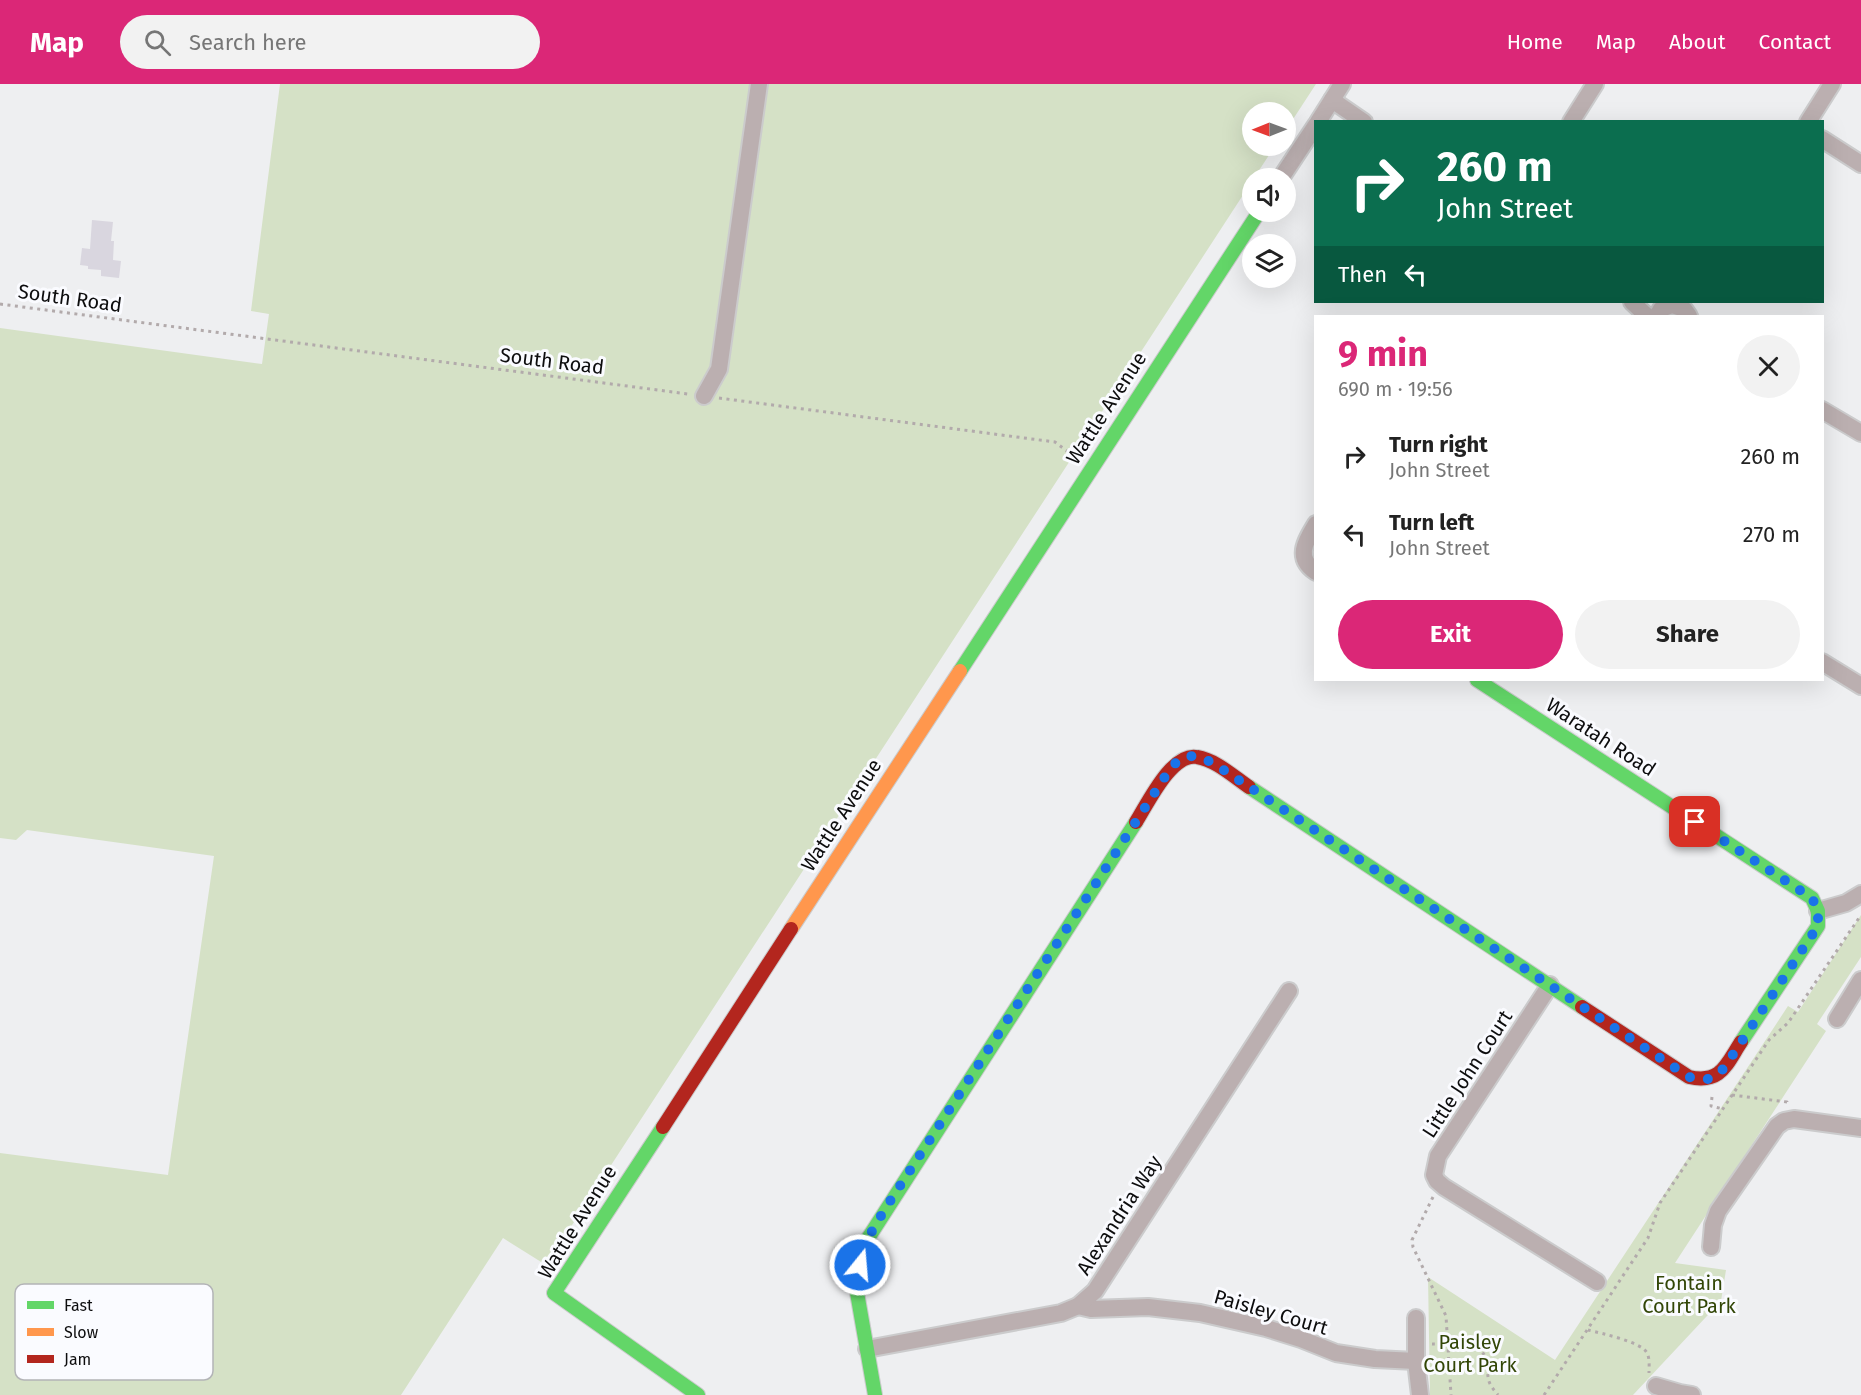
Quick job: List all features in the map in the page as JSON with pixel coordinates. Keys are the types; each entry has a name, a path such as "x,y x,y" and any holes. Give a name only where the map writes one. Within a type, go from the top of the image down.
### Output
{"street":[{"path":"704,396 719,369 759,84"},
{"path":"1319,120 1342,84"},
{"path":"1572,120 1595,84"},
{"path":"1809,120 1832,84"},
{"path":"1332,100 1361,120"},
{"path":"1288,168 1314,128"},
{"path":"1824,140 1861,164"},
{"name":"Wattle Avenue","path":"698,1395 554,1293 1252,222"},
{"path":"1633,303 1646,315"},
{"path":"1665,306 1690,311"},
{"path":"1824,411 1861,433"},
{"path":"1314,528 1302,556 1308,567 1314,571"},
{"path":"1824,663 1861,686"},
{"name":"Waratah Road","path":"1479,681 1812,898 1818,911"},
{"path":"875,1395 856,1287 865,1243 1163,779 1178,760 1189,756 1202,757 1216,765 1689,1077 1702,1080 1714,1078 1729,1061 1818,926 1818,911 1837,907 1861,894"},
{"path":"1837,1019 1861,980"},
{"name":"Little John Court","path":"1440,1184 1434,1175 1438,1156 1550,985"},
{"name":"Alexandria Way","path":"867,1349 1061,1313 1078,1306 1095,1292 1289,991"},
{"path":"1711,1247 1713,1225 1718,1211 1777,1126 1788,1120 1803,1120 1861,1128"},
{"path":"1440,1184 1597,1282"},
{"name":"Paisley Court","path":"1078,1306 1091,1309 1148,1307 1200,1313 1266,1328 1336,1353 1375,1359 1416,1361"},
{"path":"1416,1318 1416,1361 1420,1395"},
{"path":"1656,1386 1692,1395"}],"path":[{"name":"South Road","path":"0,303 1055,442 1090,470"},
{"path":"1544,1395 1648,1238 1660,1203 1769,1040 1788,1023 1861,915"},
{"path":"1732,1095 1787,1102 1788,1120"},
{"path":"1440,1184 1412,1240 1413,1247 1446,1316 1451,1395"},
{"path":"1588,1330 1635,1344 1644,1349 1648,1358 1651,1379 1656,1386"},
{"path":"1416,1361 1424,1344 1473,1346 1483,1352 1488,1383 1498,1395"}],"green space":[{"path":"280,84 1316,84 1296,115 1296,102 1242,102 1242,156 1268,156 1261,168 1242,168 1242,197 546,1265 503,1238 401,1395 0,1395 0,1153 168,1175 214,856 27,830 16,840 0,838 0,328 262,364 269,314 251,311"},
{"path":"1861,915 1861,957 1817,1024 1826,1031 1675,1263 1726,1270 1721,1301 1633,1395 1430,1395 1428,1277 1555,1360 1788,1006 1798,1012"}],"building":[{"path":"92,220 113,222 111,241 114,241 113,260 121,261 119,278 101,276 101,270 88,269 88,266 80,265 82,248 90,249"}],"traffic: fast":[{"path":"960,671 1252,222"},
{"path":"1479,681 1812,898 1818,911 1818,926 1741,1042"},
{"path":"1249,787 1582,1007"},
{"path":"875,1395 856,1287 865,1243 1136,822"},
{"path":"663,1127 554,1293 698,1395"}],"traffic: slow":[{"path":"791,929 960,671"}],"traffic: jam":[{"path":"1136,822 1170,770 1188,758 1197,757 1211,762 1249,787"},
{"path":"663,1127 791,929"},
{"path":"1582,1007 1689,1077 1709,1078 1716,1075 1726,1065 1741,1042"}],"route":[{"path":"860,1265 865,1243 885,1209 1178,760 1189,756 1202,757 1216,765 1689,1077 1702,1080 1714,1078 1724,1068 1818,926 1818,911 1812,898 1695,822"}],"park label":[{"name":"Fontain Court Park","path":"1689,1294"},
{"name":"Paisley Court Park","path":"1470,1354"}]}
